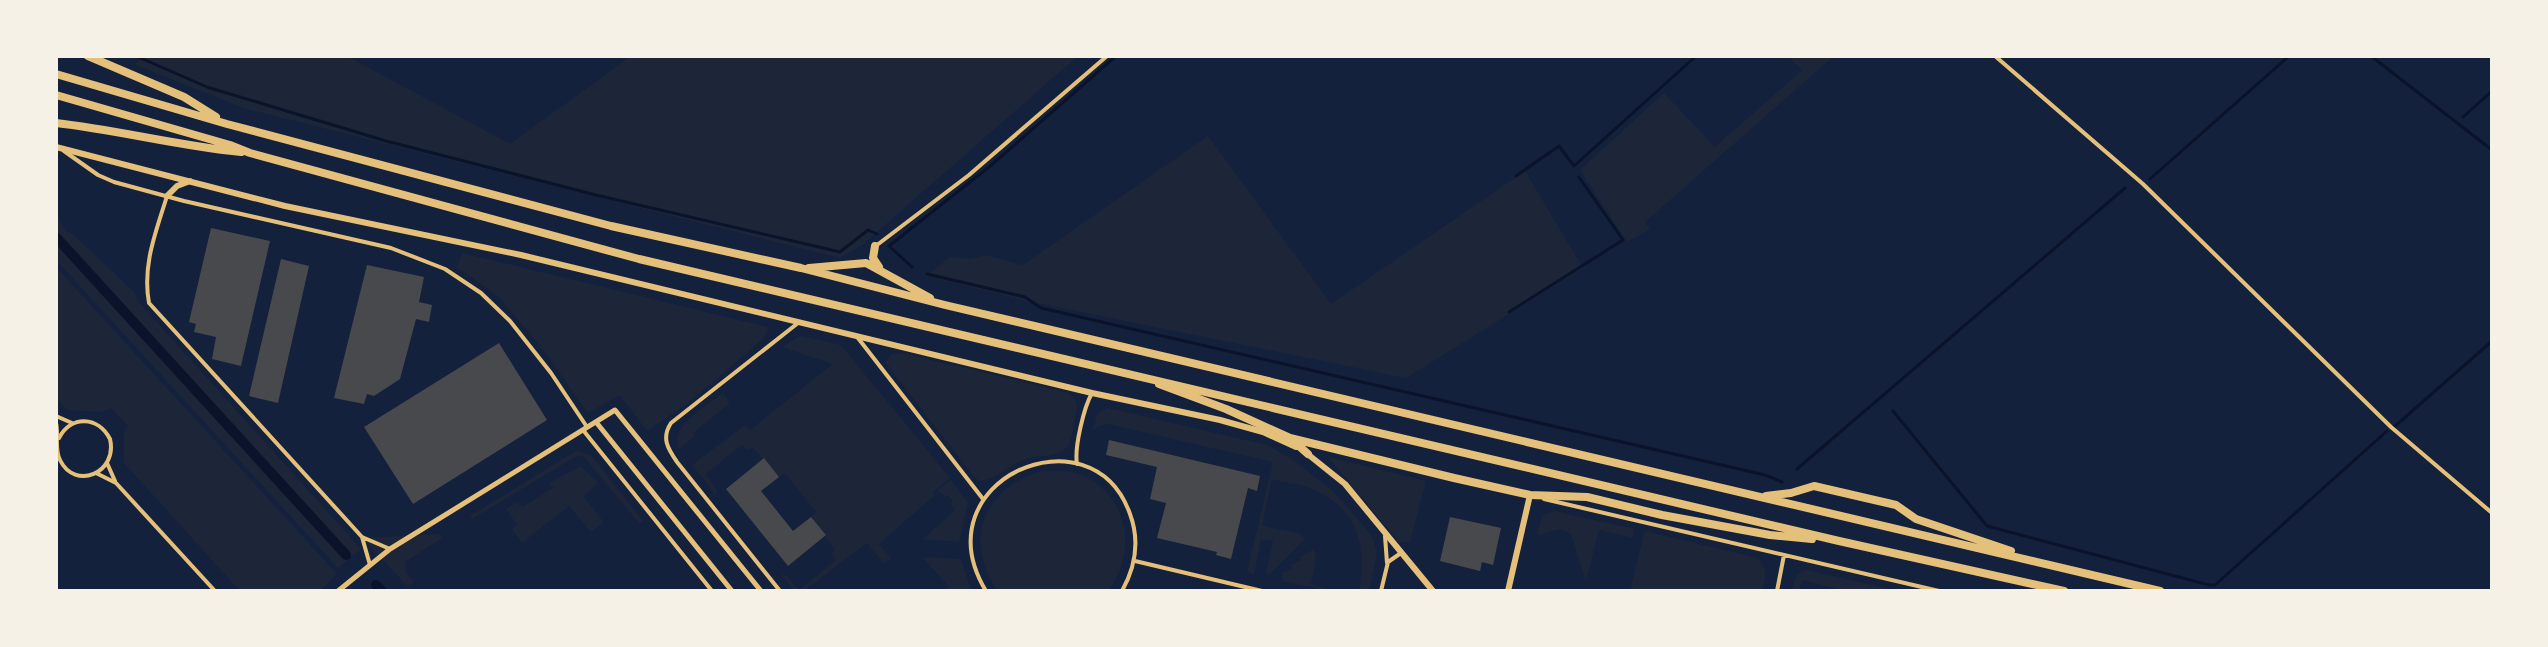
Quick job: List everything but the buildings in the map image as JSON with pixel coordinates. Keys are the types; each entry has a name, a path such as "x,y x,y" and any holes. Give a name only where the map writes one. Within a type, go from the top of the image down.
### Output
{"highway":[{"path":"88,56 184,97 227,124"},
{"path":"56,74 227,124 630,231 801,268 945,305 2160,591"},
{"path":"56,95 250,153 639,259 2064,591"},
{"path":"56,123 131,133 204,149 250,153"},
{"path":"846,264 875,246"},
{"path":"875,246 873,258 889,276"},
{"path":"801,268 871,265 945,305"},
{"path":"1124,372 1226,409 1290,438 1530,495 1587,497 1770,535 1839,541"},
{"path":"1290,438 1308,454"},
{"path":"1754,496 1783,495 1814,486 1896,505 1916,519 2061,568"}],"main road":[{"path":"58,147 285,206 521,255 1092,393 1248,427 1308,454 1345,484 1433,591"},
{"path":"167,196 177,186 192,181"},
{"path":"1508,591 1530,495"}],"street":[{"path":"875,246 969,175 1107,56"},
{"path":"1995,56 2143,184 2391,427 2492,513"},
{"path":"58,147 98,175 114,182 391,248 445,269 481,293 510,321 551,373 585,429 712,591"},
{"path":"167,196 146,265 145,284 149,303 362,537 390,549"},
{"path":"780,591 677,462 666,443 667,429 799,321"},
{"path":"857,336 983,500"},
{"path":"1077,464 1076,453 1092,393"},
{"path":"338,591 390,549 615,410 761,591"},
{"path":"56,416 72,423 88,421 105,430 112,446 107,463 95,473"},
{"path":"596,422 732,591"},
{"path":"56,423 60,436 58,455 64,466 76,474 95,473 116,483"},
{"path":"60,436 72,423"},
{"path":"986,591 978,578 971,553 972,527 983,500 1006,476 1018,469 1044,462 1077,464 1100,475 1128,507 1136,541 1135,561 1122,591"},
{"path":"107,463 116,483 215,591"},
{"path":"1530,495 1939,591"},
{"path":"1381,591 1387,565 1383,529"},
{"path":"362,537 370,565"},
{"path":"1387,565 1403,552"},
{"path":"1777,591 1784,555"},
{"path":"1135,561 1262,591"},
{"path":"1128,580 1131,591"}],"shaded area":[{"path":"145,56 347,56 510,144 631,56 1078,56 862,245 840,258 243,108 134,64"},
{"path":"1788,56 1834,56 1645,222 1650,229 1627,242 1580,170 1664,93 1715,147 1802,70"},
{"path":"1208,136 1331,304 1525,171 1583,268 1406,378 1032,302 926,276 950,257 970,259 985,255 1023,265"},
{"path":"56,213 66,231 134,292 136,299 361,549 338,568 56,260"},
{"path":"462,253 768,327 764,338 688,403 647,431 620,395 588,413 539,344 498,296 457,267"},
{"path":"56,267 337,574 320,591 240,591 124,463 124,432 128,426 111,408 102,412 67,410 56,398"},
{"path":"800,336 838,344 845,350 950,478 879,544 891,558 884,564 867,543 804,591 794,591 781,574 787,576 799,590 836,560 831,553 835,550 811,517 816,512 785,473 779,477 752,447 747,450 742,445 705,474 716,489 716,495 692,465 745,425 750,430 833,364 782,347"},
{"path":"902,353 1069,393 1077,407 1067,447 1056,454 1026,459 980,481 885,362 892,354"},
{"path":"723,393 730,403 693,433 695,436 679,449 677,441 684,425"},
{"path":"1108,408 1267,445 1295,461 1335,493 1372,536 1377,553 1369,591 1359,591 1360,543 1348,516 1338,505 1305,486 1272,479 1262,526 1298,533 1305,539 1269,575 1266,572 1273,541 1261,539 1254,574 1247,572 1273,462 1108,424 1093,431 1097,414"},
{"path":"576,451 591,455 643,521 639,523 583,456 575,457 472,519 470,516"},
{"path":"1328,457 1426,481 1410,542 1399,542"},
{"path":"581,466 598,483 583,496 604,522 591,532 569,506 522,543 512,529 517,525 506,509 518,502 522,507 553,488 549,483"},
{"path":"1041,471 1079,474 1109,495 1118,510 1124,525 1123,559 1108,591 998,591 987,572 981,536 993,503 1021,479"},
{"path":"951,480 968,503 959,542 923,539 955,510 948,495 945,497 938,490"},
{"path":"1554,511 1635,529 1633,538 1599,530 1586,581 1571,534 1561,529 1537,535 1542,516"},
{"path":"1645,531 1757,558 1765,573 1762,591 1630,591"},
{"path":"440,534 442,538 405,562 405,572 414,582 408,586 412,591 362,538"},
{"path":"1314,549 1316,560 1311,584 1335,591 1283,582 1282,573 1292,569 1291,565"},
{"path":"922,557 961,559 971,590 946,591 949,587"},
{"path":"1805,570 1898,591 1846,591 1802,580 1799,591 1791,591 1797,574"}],"waterway":[{"path":"136,56 207,87 386,141 596,195 840,252 868,230 877,234"},
{"path":"912,267 889,246 989,167 1116,56"},
{"path":"1516,176 1559,146 1574,166 1696,56"},
{"path":"2150,179 2289,56"},
{"path":"2371,56 2492,150"},
{"path":"2463,117 2492,91"},
{"path":"1509,312 1623,240 1579,177"},
{"path":"1797,469 2125,188"},
{"path":"56,237 346,555"},
{"path":"927,274 1025,297 1041,308 1765,475 1782,482"},
{"path":"2394,427 2492,341"},
{"path":"1893,411 1987,526 2209,585 2215,585 2387,431"},
{"path":"376,585 382,591"}]}
